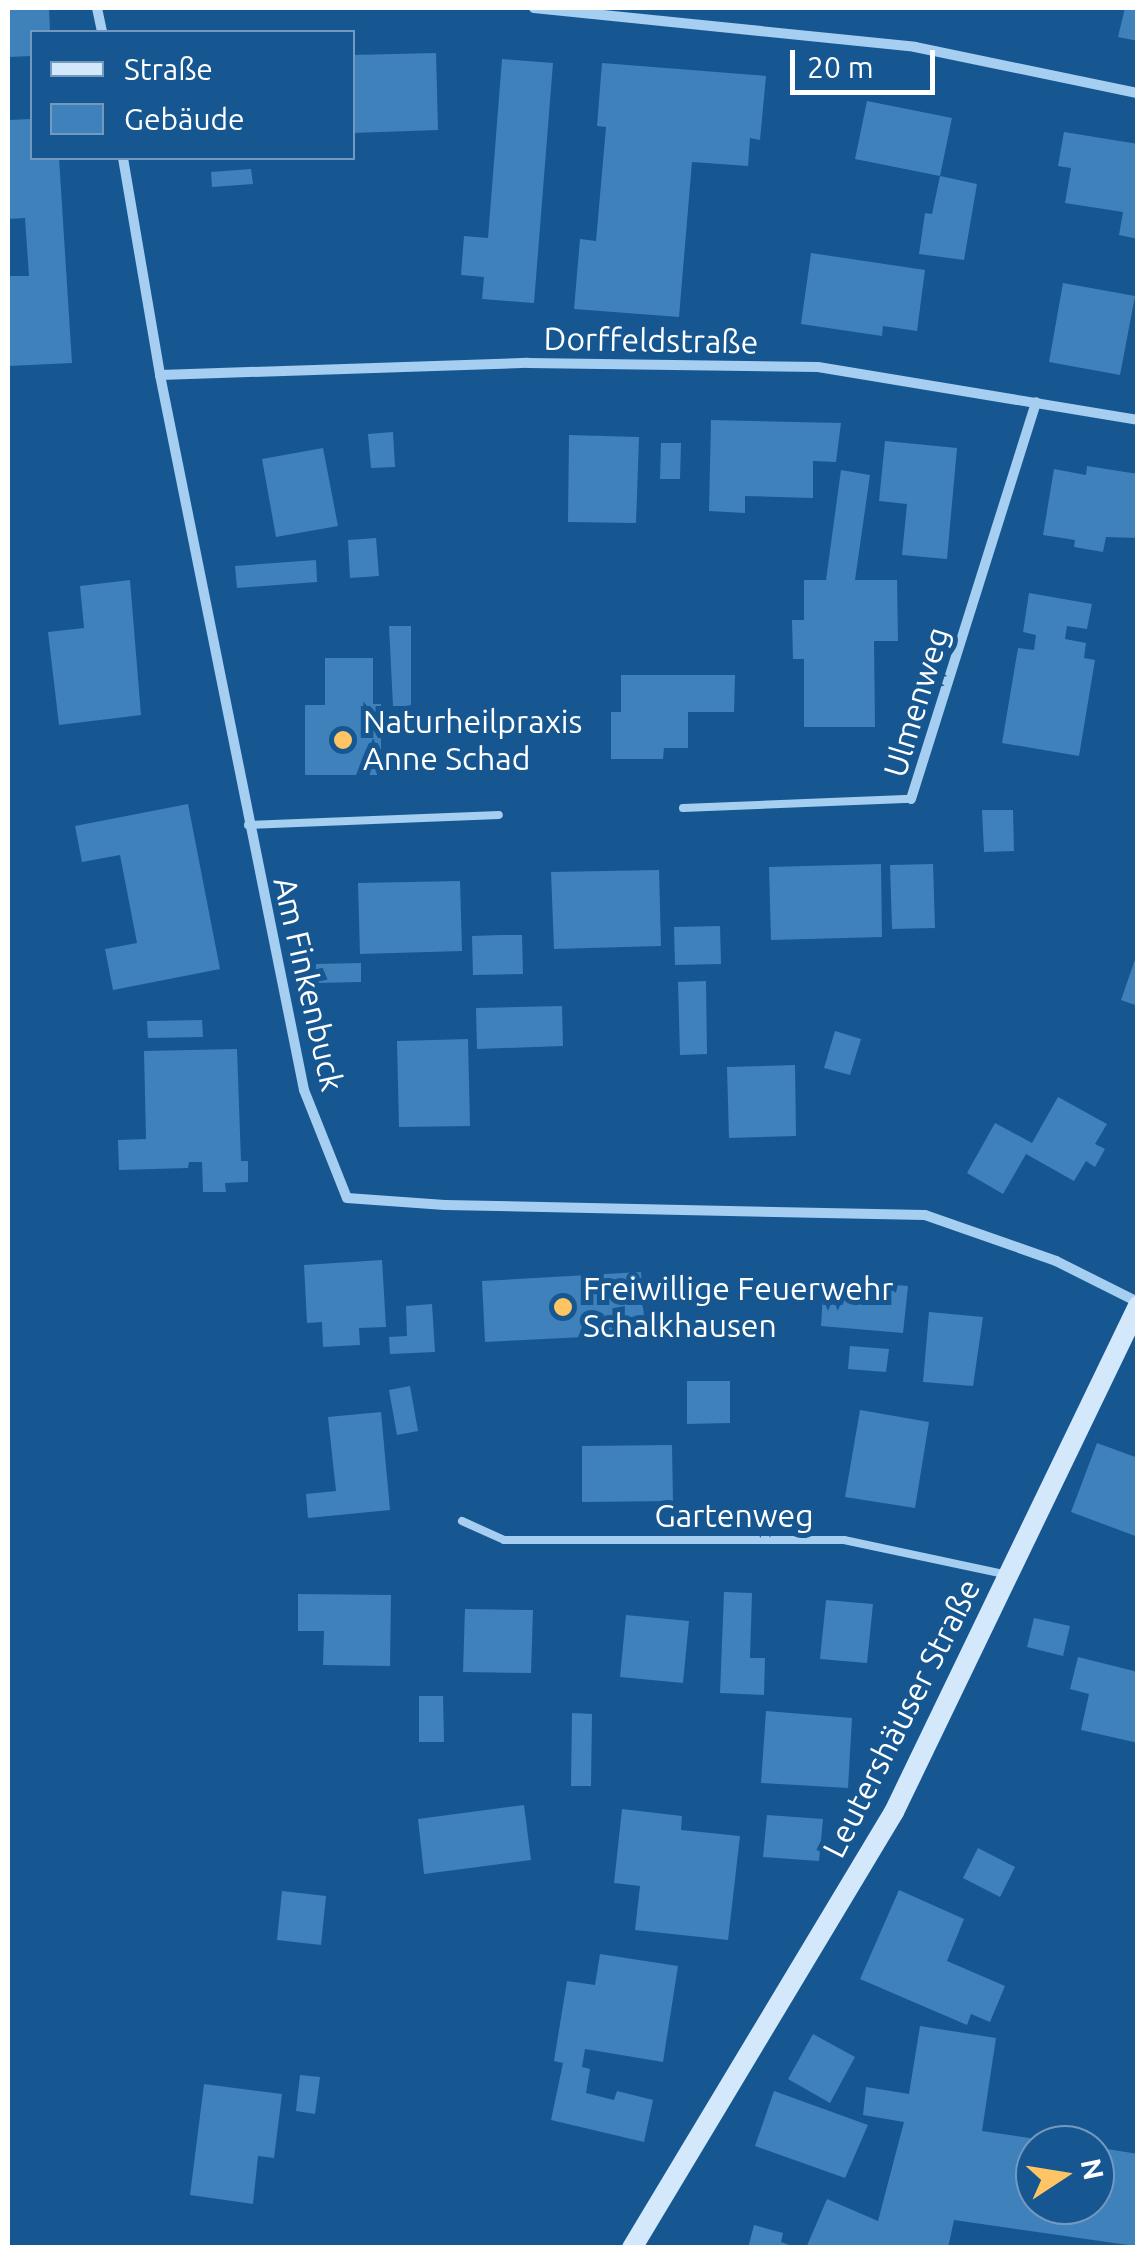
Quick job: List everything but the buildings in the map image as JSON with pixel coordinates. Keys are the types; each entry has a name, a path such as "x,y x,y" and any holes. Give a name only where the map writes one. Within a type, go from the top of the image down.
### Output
{"main road":[{"name":"Leutershäuser Straße","path":"632,2248 894,1812 1138,1304"}],"street":[{"path":"534,8 915,47 1138,92"},
{"name":"Am Finkenbuck","path":"123,160 160,374 304,1090 347,1198 445,1206 925,1215 1056,1261 1138,1304"},
{"name":"Dorffeldstraße","path":"160,374 528,363 818,368 1138,420"},
{"name":"Ulmenweg","path":"912,799 1036,402"}],"lane":[{"name":"Ulmenweg","path":"683,808 912,799"},
{"path":"248,825 499,815"},
{"name":"Gartenweg","path":"462,1521 504,1540 844,1540 966,1562 1007,1575"}],"place":[{"name":"Naturheilpraxis Anne Schad","path":"343,740"},
{"name":"Freiwillige Feuerwehr Schalkhausen","path":"563,1307"}]}
